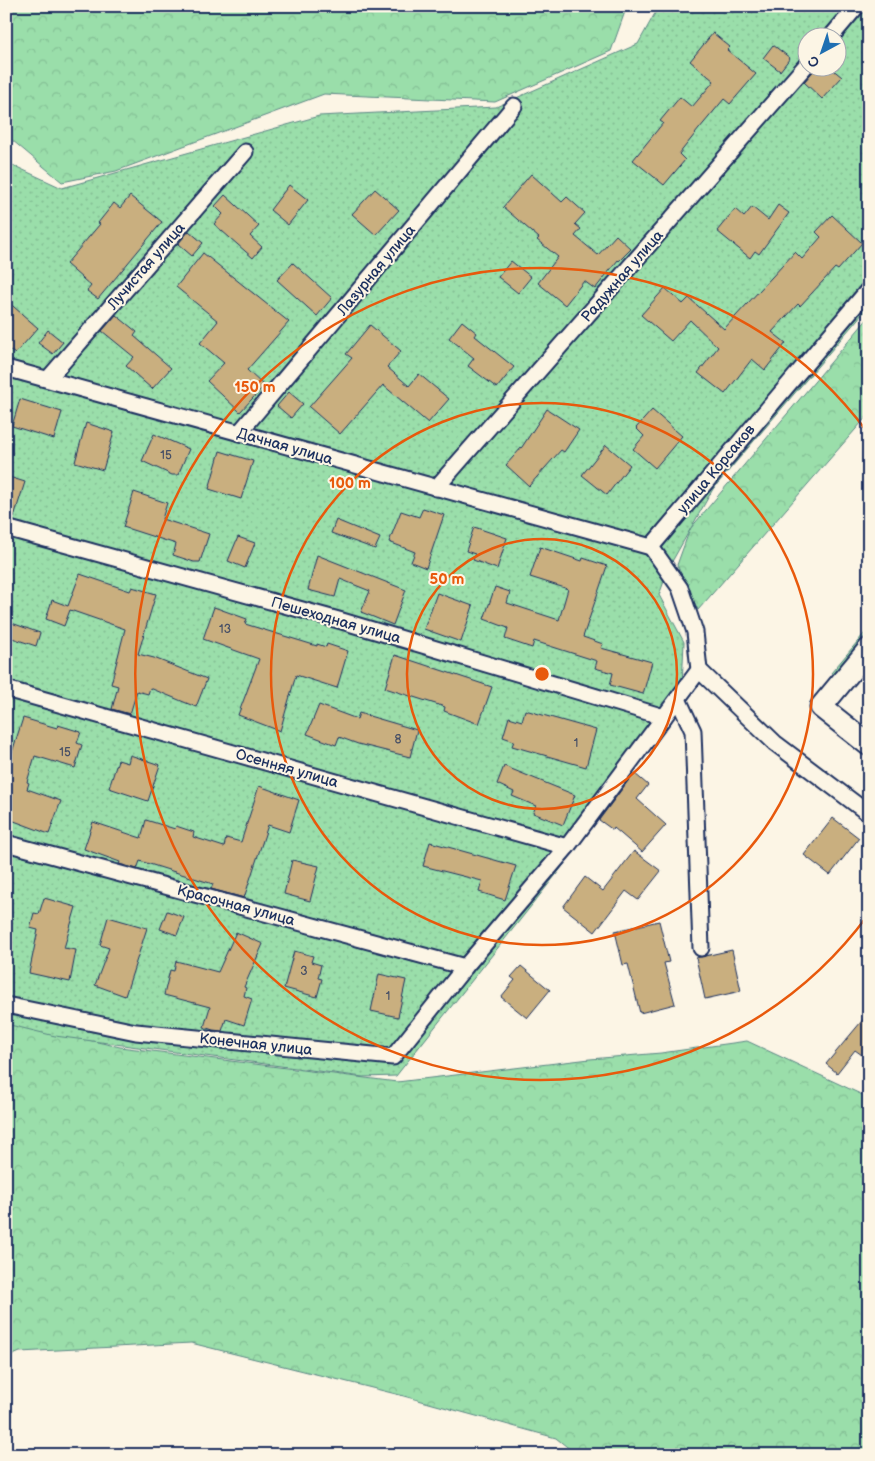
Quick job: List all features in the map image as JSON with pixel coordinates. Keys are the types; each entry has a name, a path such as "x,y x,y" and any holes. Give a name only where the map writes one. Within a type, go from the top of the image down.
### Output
{"street":[{"path":"838,28 857,6"},
{"name":"Радужная улица","path":"436,488 798,74"},
{"name":"Лазурная улица","path":"239,433 514,106"},
{"name":"Лучистая улица","path":"48,379 245,152"},
{"name":"улица Корсаков","path":"651,547 869,290"},
{"name":"Дачная улица","path":"6,368 651,547"},
{"name":"Пешеходная улица","path":"6,528 342,621 664,717"},
{"path":"651,547 680,588 695,632 699,670 775,743 869,814"},
{"path":"869,649 821,707 869,745"},
{"path":"465,967 567,846 699,670"},
{"name":"Осенняя улица","path":"6,689 567,846"},
{"path":"678,699 693,731 701,948"},
{"name":"Красочная улица","path":"6,843 465,967"},
{"name":"Конечная улица","path":"6,1004 136,1032 393,1057 465,967"}],"green space":[{"path":"6,6 627,6 611,51 495,102 324,94 116,171 62,182 6,135"},
{"path":"659,6 869,6 869,306 713,489 670,565 659,595 684,642 681,707 645,752 613,800 559,871 396,1076 363,1077 55,1036 6,1024 6,162 62,188 319,116 496,107 638,44"},
{"path":"869,317 869,414 698,610 677,565 690,529"},
{"path":"869,628 869,636 836,676 831,673"},
{"path":"6,1022 120,1047 397,1082 590,1059 661,1053 747,1041 869,1098 869,1455 577,1455 556,1438 400,1395 191,1343 20,1352 6,1358"}],"building":[{"path":"713,33 730,47 727,50 756,74 730,104 724,99 699,129 679,154 685,160 664,185 633,160 663,123 660,121 680,97 692,107 714,81 690,61"},
{"path":"773,45 790,58 780,71 763,58"},
{"path":"807,78 841,78 822,99 804,82"},
{"path":"531,174 562,202 567,197 585,213 575,224 581,229 575,236 598,255 616,235 631,249 618,260 595,289 584,281 565,305 538,283 558,257 537,240 539,238 503,207"},
{"path":"289,185 308,200 288,225 270,210"},
{"path":"375,189 399,210 376,235 352,214"},
{"path":"225,195 259,226 250,236 262,247 253,258 214,224 223,214 215,206"},
{"path":"130,196 162,222 98,299 87,291 91,286 66,264 100,224 98,223 114,203 120,208"},
{"path":"778,205 789,213 759,254 755,251 750,258 717,231 735,209 744,217 752,207 768,220"},
{"path":"832,215 862,243 838,270 835,268 800,306 798,304 772,332 786,343 765,370 752,359 725,394 698,373 718,347 690,320 671,341 641,315 665,288 683,304 689,298 724,329 795,252 802,259 821,237 816,232"},
{"path":"189,231 203,243 192,256 178,244"},
{"path":"203,253 289,322 247,370 264,386 240,412 207,381 224,363 200,343 218,321 176,287"},
{"path":"511,261 531,277 518,293 498,277"},
{"path":"293,263 332,298 317,316 277,280"},
{"path":"6,300 38,328 15,354 6,347"},
{"path":"116,315 137,332 134,336 171,368 152,389 126,366 134,357 102,331"},
{"path":"462,321 477,333 475,336 514,367 497,388 468,366 474,358 449,338"},
{"path":"370,325 401,351 387,367 409,386 419,374 449,399 428,423 383,385 340,434 309,407 352,358 346,354"},
{"path":"48,330 63,342 53,354 38,343"},
{"path":"289,392 303,404 291,418 277,406"},
{"path":"20,399 62,412 54,439 12,426"},
{"path":"547,409 579,430 564,452 561,450 529,486 506,465 522,447"},
{"path":"652,410 682,436 655,468 633,449 644,436 636,428"},
{"path":"86,423 114,432 103,470 75,462"},
{"path":"154,434 189,449 178,475 172,475 142,461"},
{"path":"606,445 630,465 607,495 582,475"},
{"path":"220,451 253,461 241,499 209,489"},
{"path":"6,476 25,482 13,520 6,519"},
{"path":"134,492 167,503 162,519 209,534 200,562 194,562 173,555 176,544 123,527"},
{"path":"423,508 444,515 426,568 411,562 415,552 389,542 401,511 419,517"},
{"path":"336,520 380,538 375,549 331,533"},
{"path":"474,527 507,538 497,569 473,560 475,554 466,551"},
{"path":"238,537 255,543 245,568 228,561"},
{"path":"540,547 582,561 583,558 607,566 583,637 603,644 601,648 652,662 643,694 610,685 613,673 595,668 597,661 534,641 532,648 505,639 508,628 484,619 495,587 510,592 507,603 559,620 568,589 530,577"},
{"path":"317,555 406,590 393,625 361,612 370,591 340,579 335,597 308,590"},
{"path":"80,574 130,591 132,587 156,594 138,654 154,658 207,679 196,707 150,688 148,694 137,691 130,714 112,709 118,686 111,684 125,629 70,610 64,626 46,619 52,600 68,606"},
{"path":"437,593 473,606 461,642 424,629"},
{"path":"214,607 247,619 245,624 317,646 317,644 326,647 327,644 348,651 337,688 296,675 280,731 238,715 259,659 203,639"},
{"path":"6,621 40,633 36,646 6,636"},
{"path":"395,655 492,687 479,724 444,711 445,707 385,688"},
{"path":"319,705 357,719 359,713 417,730 410,757 358,744 339,737 336,745 307,734"},
{"path":"525,710 596,730 586,767 512,746 514,741 503,737 509,717 522,721"},
{"path":"23,718 57,728 58,725 81,732 77,743 82,745 75,768 35,756 27,782 29,783 27,789 61,801 49,834 6,818 6,771"},
{"path":"130,755 160,765 148,801 109,788 118,760 128,763"},
{"path":"504,766 575,795 563,825 533,813 536,806 512,796 514,792 497,784"},
{"path":"634,773 648,785 637,799 666,825 642,852 614,828 613,830 599,820"},
{"path":"259,786 299,800 289,832 268,825 244,898 211,889 213,884 140,861 137,869 119,864 120,862 84,849 93,822 141,838 146,820 175,829 176,826 194,832 193,837 224,847 226,838 241,842"},
{"path":"833,818 859,838 830,875 804,855"},
{"path":"430,842 516,866 505,900 479,892 482,881 423,866"},
{"path":"634,851 661,871 638,900 626,891 595,932 563,907 585,877 603,891"},
{"path":"292,860 319,866 310,901 284,894"},
{"path":"44,898 76,907 64,948 76,950 70,982 29,973 38,930 30,928 34,913 39,914"},
{"path":"167,911 184,917 177,935 160,929"},
{"path":"108,917 147,928 125,996 95,985 109,948 100,945"},
{"path":"659,921 669,962 664,963 675,1004 640,1013 628,964 623,965 615,931"},
{"path":"236,932 263,944 244,987 246,988 244,996 252,999 244,1025 226,1019 222,1031 213,1030 204,1027 210,1007 164,995 170,970 174,971 176,961 218,972"},
{"path":"732,950 741,991 705,999 696,958"},
{"path":"294,951 313,956 311,962 321,965 318,978 322,979 317,997 284,988"},
{"path":"521,966 550,990 527,1018 501,997 515,980 511,977"},
{"path":"379,974 406,980 398,1017 371,1011"},
{"path":"866,1016 869,1019 869,1060 855,1050 837,1073 826,1064"}]}
